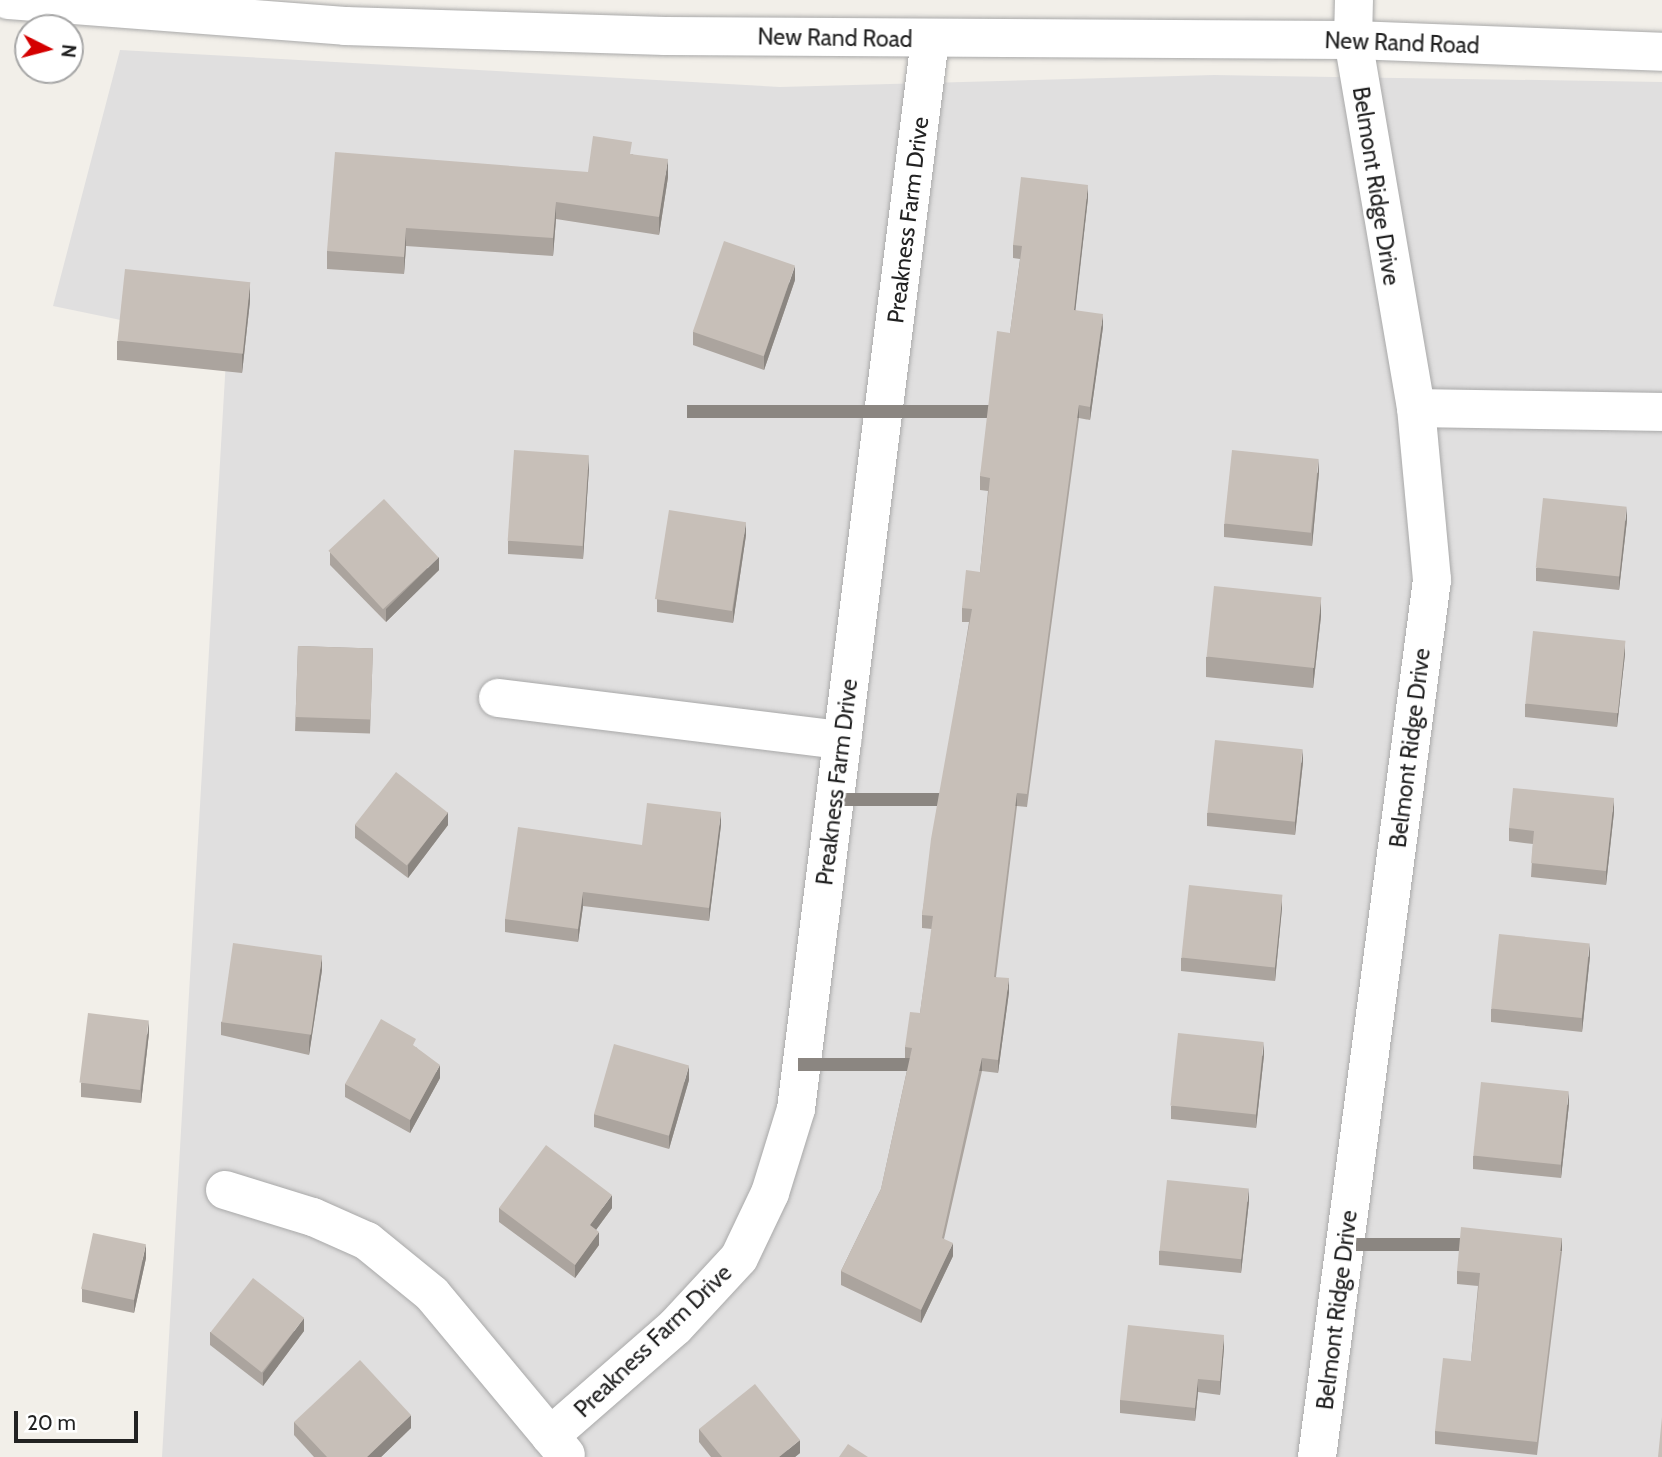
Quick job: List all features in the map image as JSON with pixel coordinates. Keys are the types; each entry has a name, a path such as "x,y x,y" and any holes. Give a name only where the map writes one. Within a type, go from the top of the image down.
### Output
{"street":[{"name":"New Rand Road","path":"8,0 328,26 930,39 1353,40 1662,52"},
{"name":"Belmont Ridge Drive","path":"1317,1457 1432,580 1416,408 1353,40 1354,0"},
{"name":"Preakness Farm Drive","path":"559,1447 739,1258 770,1193 796,1109 930,39"},
{"path":"1416,408 1662,412"},
{"path":"498,698 842,740"},
{"path":"225,1191 313,1217 367,1241 432,1294 559,1447"}],"shaded area":[{"path":"120,50 780,87 1214,75 1662,82 1662,1457 162,1457 227,342 53,306"}],"building":[{"path":"593,136 632,142 630,154 668,159 659,217 556,202 553,238 406,228 404,257 327,251 335,152 588,172"},
{"path":"1021,177 1088,185 1074,310 1103,314 1090,407 1079,405 1027,794 1017,793 994,977 1009,978 998,1060 982,1058 942,1238 953,1243 921,1310 841,1271 881,1189 912,1048 905,1047 910,1012 920,1013 933,916 922,915 931,839 972,609 962,608 966,570 980,572 990,478 980,476 997,331 1010,333 1022,246 1013,245"},
{"path":"724,241 795,265 764,356 693,332"},
{"path":"125,269 250,282 243,354 117,341"},
{"path":"514,450 589,455 582,546 508,541"},
{"path":"1232,450 1319,459 1311,533 1224,524"},
{"path":"1543,498 1627,507 1619,576 1536,568"},
{"path":"384,499 439,558 383,609 328,551"},
{"path":"669,510 746,522 732,611 655,599"},
{"path":"1214,586 1321,597 1314,668 1207,657"},
{"path":"1533,631 1625,641 1618,713 1525,704"},
{"path":"298,646 373,649 370,720 296,717"},
{"path":"1215,740 1303,749 1295,822 1207,813"},
{"path":"396,772 448,813 407,865 355,825"},
{"path":"1513,788 1614,798 1606,871 1531,863 1534,831 1509,828"},
{"path":"647,803 721,812 709,908 583,892 578,929 505,919 518,827 642,845"},
{"path":"1189,885 1282,895 1275,967 1181,958"},
{"path":"1499,934 1590,944 1582,1018 1491,1009"},
{"path":"233,943 322,956 311,1035 222,1022"},
{"path":"88,1013 149,1020 140,1090 79,1082"},
{"path":"381,1019 416,1039 413,1045 440,1065 410,1120 345,1084"},
{"path":"1178,1033 1264,1042 1256,1115 1170,1106"},
{"path":"614,1044 689,1065 669,1136 594,1114"},
{"path":"1481,1082 1569,1091 1561,1165 1473,1156"},
{"path":"546,1145 612,1195 590,1225 599,1232 575,1265 499,1208"},
{"path":"1167,1180 1249,1189 1241,1259 1160,1251"},
{"path":"1461,1227 1562,1238 1537,1442 1435,1431 1443,1358 1471,1361 1480,1273 1457,1271"},
{"path":"93,1233 146,1244 134,1300 81,1289"},
{"path":"253,1278 304,1318 262,1372 211,1332"},
{"path":"1128,1325 1224,1335 1220,1381 1198,1379 1195,1408 1120,1400"},
{"path":"360,1360 411,1415 367,1457 327,1457 294,1422"},
{"path":"755,1384 800,1440 779,1457 722,1457 699,1429"},
{"path":"1662,1417 1662,1457 1658,1457"},
{"path":"848,1444 868,1457 839,1457"}]}
